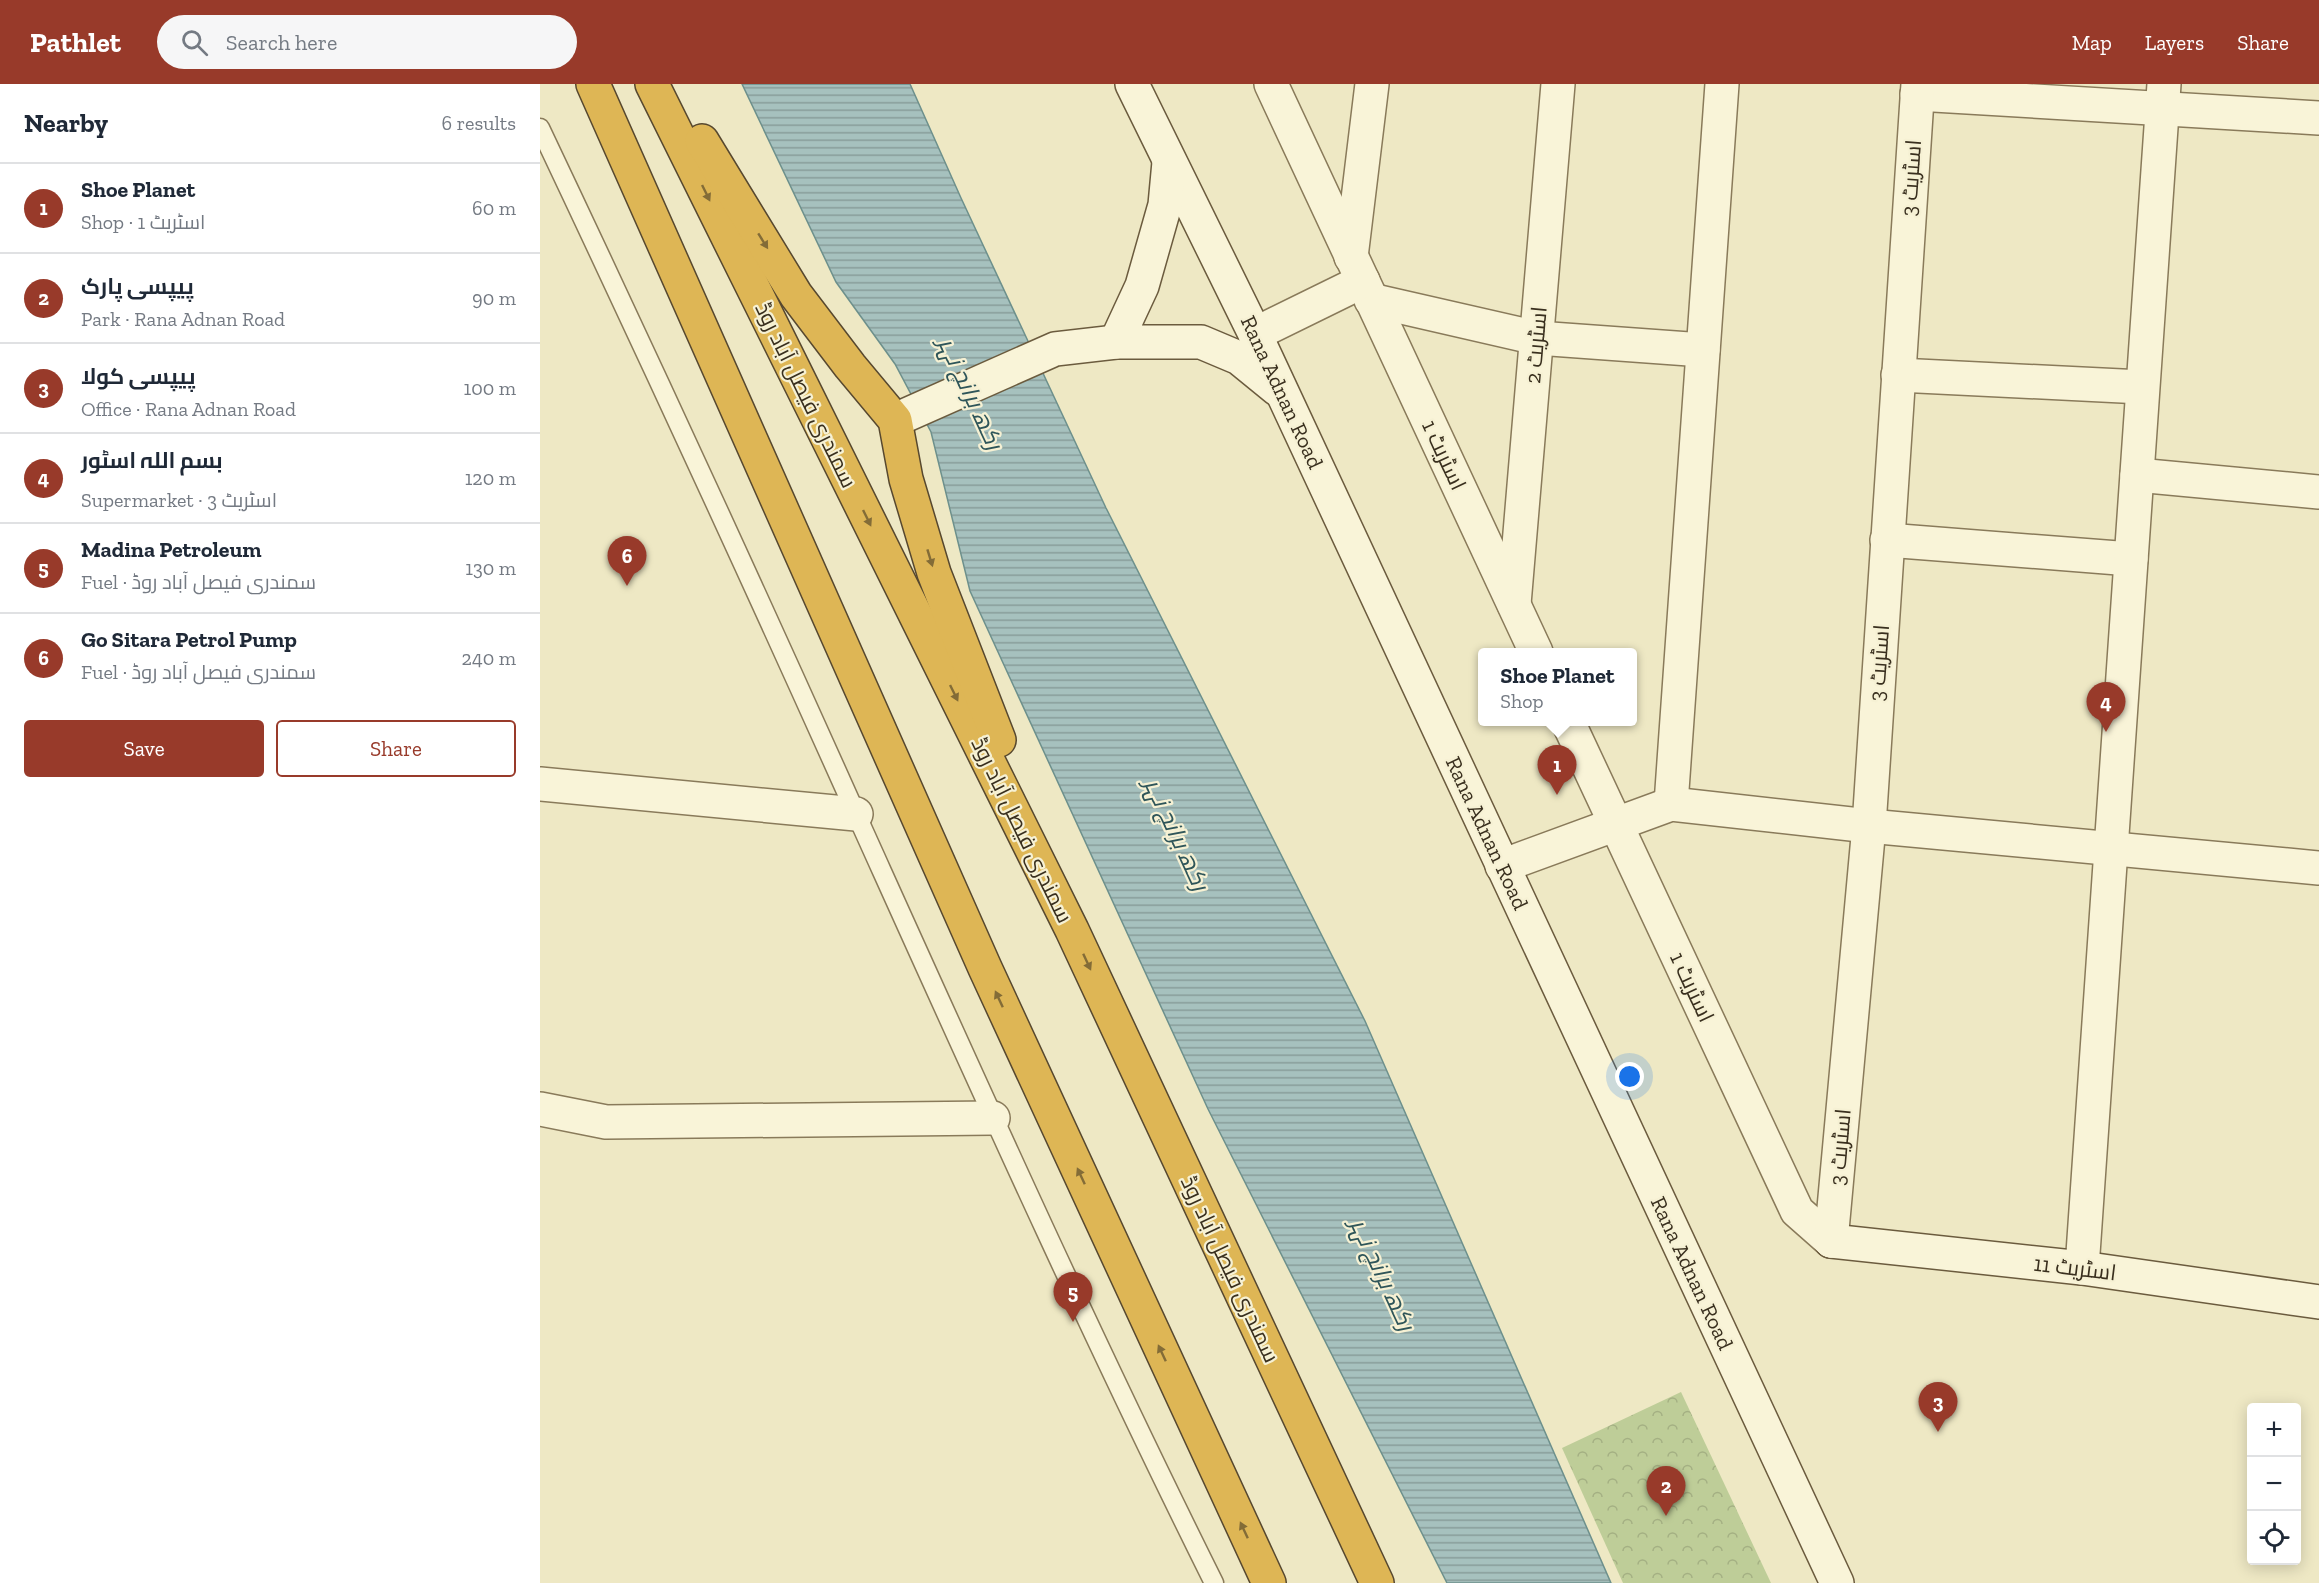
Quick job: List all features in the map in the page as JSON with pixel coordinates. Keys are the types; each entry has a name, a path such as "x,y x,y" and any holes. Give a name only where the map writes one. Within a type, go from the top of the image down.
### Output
{"highway":[{"path":"593,84 985,968 1269,1583"},
{"name":"سمندری فیصل آباد روڈ","path":"652,84 1072,930 1377,1583"},
{"path":"666,84 796,295 895,420 906,479 934,573 1072,930"}],"street":[{"name":"Rana Adnan Road","path":"1132,84 1255,334 1837,1583"},
{"name":"اسٹریٹ 1","path":"1271,84 1534,648"},
{"path":"1362,279 1372,84"},
{"name":"اسٹریٹ 2","path":"1514,606 1558,84"},
{"path":"1671,804 1722,84"},
{"path":"1917,89 2163,96 2319,118"},
{"name":"اسٹریٹ 3","path":"1831,1241 1869,826 1917,89"},
{"path":"2082,1268 2163,96"},
{"path":"1116,342 1142,286 1165,205 1169,162"},
{"path":"1255,334 1362,279 1537,338 1703,350"},
{"path":"895,420 1055,349 1116,342 1201,342 1239,358 1283,394"},
{"path":"1898,375 2142,387"},
{"path":"2137,475 2319,492"},
{"path":"1887,540 2131,559"},
{"name":"اسٹریٹ 1","path":"1570,726 1797,1211 1831,1241"},
{"path":"540,784 856,813"},
{"path":"1502,866 1671,804 2111,850 2319,868"},
{"path":"540,1109 606,1122 993,1118"},
{"name":"اسٹریٹ 11","path":"1831,1241 2082,1268 2319,1302"}],"lane":[{"path":"540,128 856,813 993,1118 1144,1443 1214,1583"}],"green space":[{"path":"1681,1392 1771,1583 1623,1583 1562,1448"}],"water":[{"name":"رکھ برانچ نہر","path":"742,84 910,84 1106,508 1365,1021 1611,1583 1447,1583 1208,1109 970,591 931,432 895,364 836,282"}],"place":[{"name":"Go Sitara Petrol Pump","path":"627,586"},
{"name":"بسم اللہ اسٹور","path":"2106,732"},
{"name":"Shoe Planet","path":"1557,795"},
{"name":"Madina Petroleum","path":"1073,1322"},
{"name":"پیپسی کولا","path":"1938,1432"},
{"name":"پیپسی پارک","path":"1666,1516"}]}
